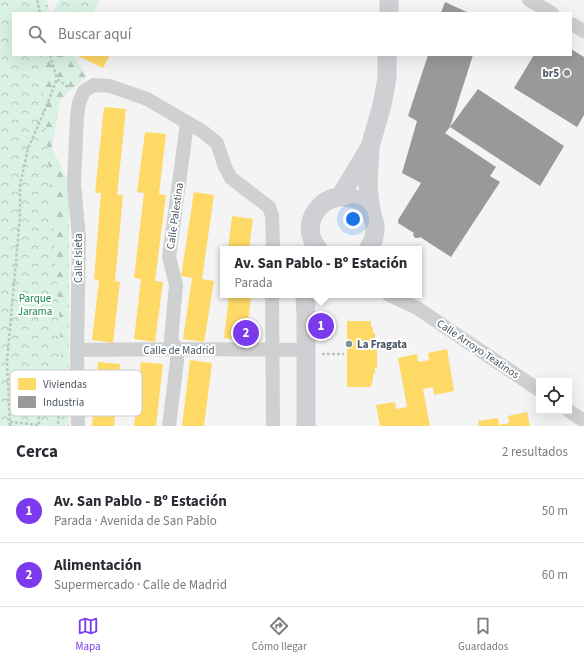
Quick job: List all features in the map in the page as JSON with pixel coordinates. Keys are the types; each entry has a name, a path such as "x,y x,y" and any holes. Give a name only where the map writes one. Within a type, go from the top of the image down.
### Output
{"street":[{"path":"389,0 389,12"},
{"path":"529,0 550,12"},
{"path":"572,25 584,31"},
{"path":"374,236 368,182 370,147 382,105 387,78 387,56"},
{"name":"Calle Isleta","path":"78,370 79,238 74,183 79,103 84,92 94,85 110,86 147,99 187,123"},
{"path":"187,123 202,131 217,143 225,167 231,178 269,207 272,214 273,246"},
{"name":"Calle Palestina","path":"169,426 177,361 176,349 171,340 176,285 169,257 187,123"},
{"path":"340,196 370,147"},
{"path":"315,246 310,227 312,218 323,203 340,196 353,198 364,205 374,236"},
{"path":"272,298 273,426"},
{"path":"305,298 306,316 314,352 306,426"},
{"path":"306,316 310,298"},
{"name":"Calle Arroyo Teatinos","path":"395,298 417,308 536,388"},
{"name":"Calle Arroyo Teatinos","path":"409,298 417,308"},
{"name":"Calle de Madrid","path":"77,350 176,349 314,352"},
{"path":"572,413 584,421"}],"path":[{"path":"37,0 40,12"},
{"path":"39,425 10,424 7,361 20,216 20,185 28,148 57,79 50,56"},
{"path":"57,79 67,86 77,116"},
{"path":"314,352 344,354"},
{"path":"58,416 58,426"}],"green space":[{"name":"Parque Jarama","path":"0,0 46,0 50,12 12,12 12,56 74,56 87,77 60,101 52,148 69,183 69,370 10,370 10,416 69,416 69,426 0,426"},
{"name":"Parque Jarama","path":"0,0 35,0 36,12 12,12 12,56 40,56 55,246 63,370 10,370 10,416 65,416 66,426 0,426"},
{"path":"59,0 100,0 94,12 53,12"}],"building: Viviendas":[{"path":"78,56 109,56 103,68"},
{"path":"104,107 126,109 117,195 123,195 115,281 120,282 113,343 92,340 99,280 94,279 101,193 95,193"},
{"path":"145,132 166,134 159,194 166,195 155,281 163,282 155,342 134,339 141,279 134,278 144,193 137,192"},
{"path":"194,192 214,195 202,279 214,281 204,342 183,339 192,278 181,276"},
{"path":"232,216 253,219 249,246 228,246"},
{"path":"229,298 251,298 246,341 224,338"},
{"path":"347,321 371,321 373,333 375,333 375,340 377,340 377,368 375,368 375,374 373,374 371,387 347,387"},
{"path":"447,349 454,391 434,395 433,387 423,389 430,426 380,426 376,405 395,402 396,409 407,407 398,358 417,354 418,362 429,360 428,353"},
{"path":"190,360 212,363 204,426 182,426"},
{"path":"98,362 120,364 119,370 97,370"},
{"path":"141,362 163,364 156,426 134,426 135,416 142,416 142,370 140,370"},
{"path":"527,412 530,426 479,426 478,421 498,418 499,425 509,423 508,416"},
{"path":"93,416 115,416 114,426 92,426"}],"building: Industria":[{"path":"445,2 467,12 441,12"},
{"path":"572,50 584,57 584,115 577,127 514,88 533,56 572,56"},
{"path":"428,56 473,56 450,127 445,133 496,167 490,176 500,182 451,257 420,237 415,238 413,235 414,233 398,223 398,220 421,183 402,173 417,121 408,116"},
{"path":"478,89 564,146 540,186 450,127"}],"place":[{"name":"br5","path":"567,73"},
{"name":"Av. San Pablo - Bº Estación","path":"321,326"},
{"name":"Alimentación","path":"246,333"},
{"name":"La Fragata","path":"349,344"}]}
